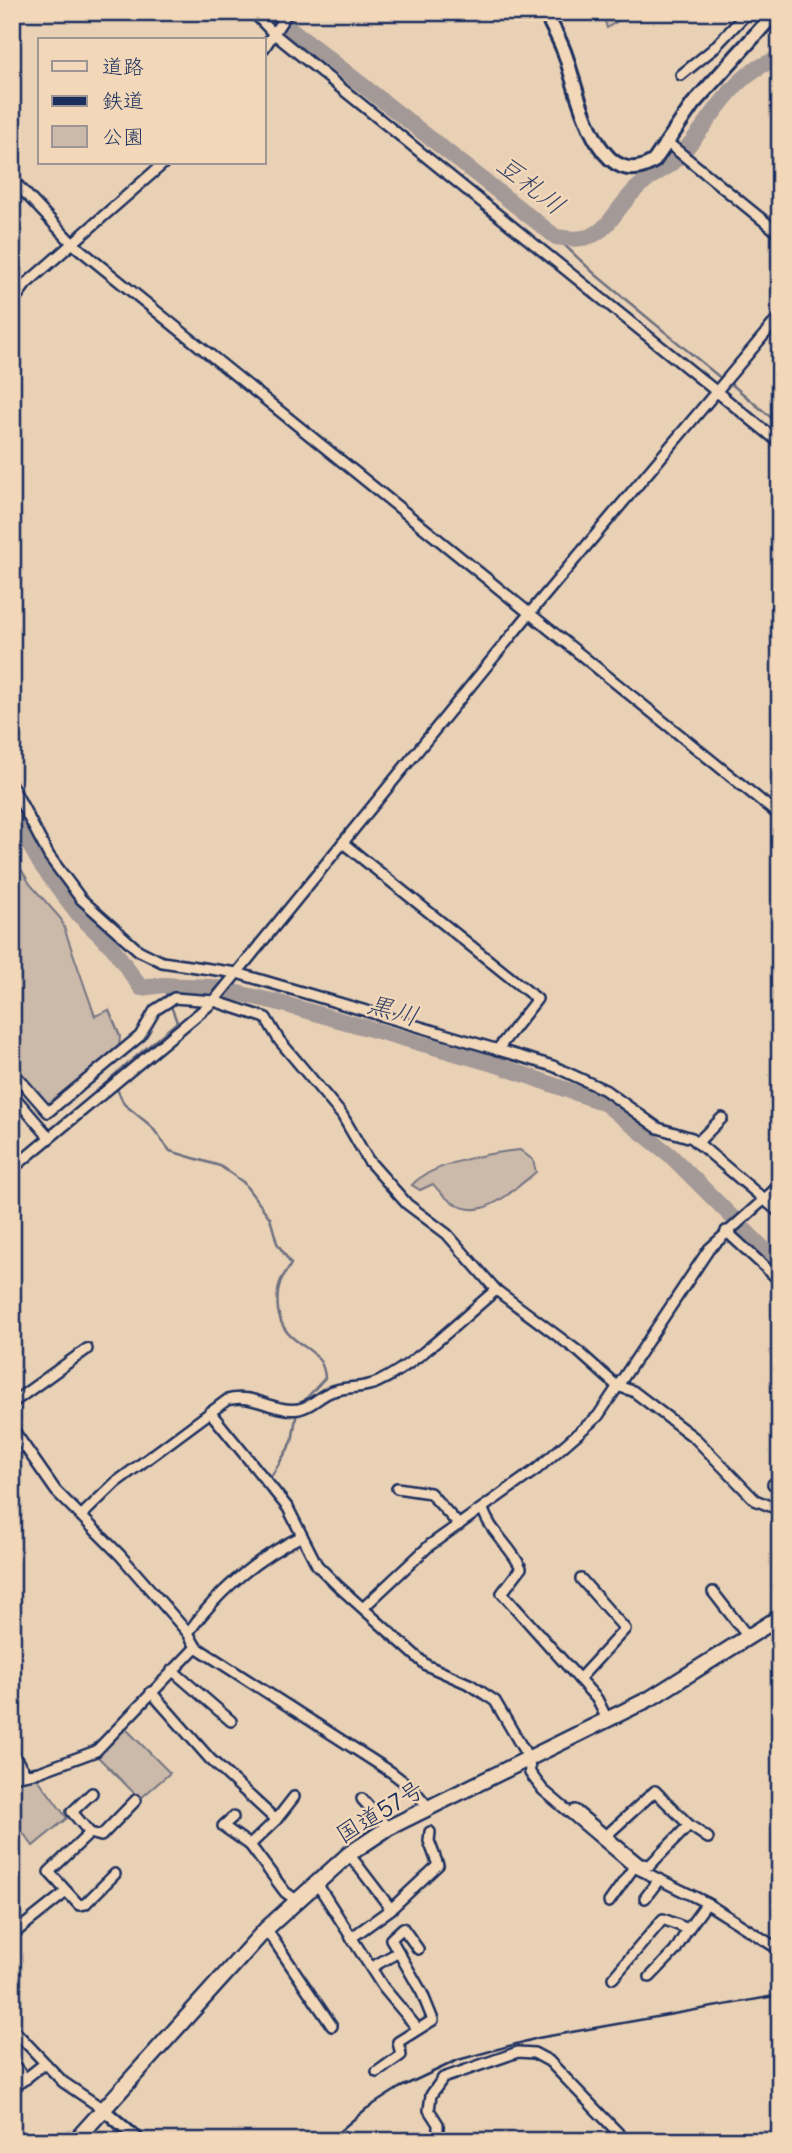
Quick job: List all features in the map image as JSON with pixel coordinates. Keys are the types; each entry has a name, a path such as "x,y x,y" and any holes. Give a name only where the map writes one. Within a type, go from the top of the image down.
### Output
{"highway":[{"name":"国道57号","path":"75,2141 266,1929 349,1854 388,1828 608,1720 702,1669 780,1617"}],"main road":[{"path":"544,12 565,53 585,120 601,148 616,163 634,168 645,167 654,161 693,104 776,12"}],"street":[{"path":"253,12 273,33 780,443"},
{"path":"266,45 288,12"},
{"path":"681,75 748,12"},
{"path":"668,143 780,234"},
{"path":"12,303 26,284 163,164"},
{"path":"12,179 72,243 780,816"},
{"path":"12,1169 214,1000 529,614 780,316"},
{"path":"12,786 49,856 73,888 138,950 162,962 237,973 553,1066 605,1090 658,1128 697,1143 780,1213"},
{"path":"343,843 537,999 497,1050"},
{"path":"12,1071 48,1112 140,1036 155,1010 174,998 214,1000 266,1018 279,1040 342,1115 368,1160 407,1204 447,1234 496,1290 579,1352 617,1386 634,1391 696,1439 755,1500 780,1510"},
{"path":"12,1094 49,1137"},
{"path":"697,1143 716,1120"},
{"path":"364,1607 430,1545 483,1508 598,1416 697,1265 726,1231 780,1185"},
{"path":"726,1231 780,1281"},
{"path":"82,1515 115,1483 227,1399 239,1396 280,1409 296,1409 313,1406 325,1394 377,1382 428,1348 496,1290"},
{"path":"12,1403 87,1349"},
{"path":"210,1412 288,1508 317,1565 364,1607 381,1628 426,1665 471,1685 495,1701 529,1759 530,1773 543,1790 608,1834 640,1864 650,1865 689,1825"},
{"path":"14,1435 56,1491 82,1515 188,1633 196,1647 391,1772 413,1788 429,1808"},
{"path":"397,1488 430,1493 459,1525"},
{"path":"483,1508 485,1517 508,1543 521,1568 502,1593 597,1699 608,1720"},
{"path":"188,1633 220,1592 256,1563 302,1535"},
{"path":"579,1679 625,1629 581,1579"},
{"path":"713,1592 749,1638"},
{"path":"12,1777 96,1751 196,1647"},
{"path":"172,1670 232,1721"},
{"path":"151,1692 210,1759 276,1820"},
{"path":"12,1753 26,1774"},
{"path":"608,1834 655,1791 689,1825 708,1838"},
{"path":"92,1793 72,1812 90,1833 101,1836 136,1800"},
{"path":"250,1845 276,1820 294,1797"},
{"path":"555,1797 634,1867 707,1903 780,1950"},
{"path":"362,1799 388,1828"},
{"path":"233,1817 223,1826 250,1845 269,1867 280,1886 296,1900"},
{"path":"351,1938 391,1909 438,1865 429,1841 430,1832"},
{"path":"90,1833 49,1872 79,1905 85,1904 115,1874"},
{"path":"349,1854 391,1909"},
{"path":"609,1902 634,1867"},
{"path":"646,1898 658,1881"},
{"path":"316,1882 383,1987 418,2029"},
{"path":"12,1935 66,1892"},
{"path":"650,1977 675,1951 707,1903"},
{"path":"613,1978 663,1919 688,1929"},
{"path":"377,2072 401,2055 398,2042 433,2020 422,1993 391,1939 403,1928 418,1949"},
{"path":"266,1929 332,2026"},
{"path":"372,1967 397,1953"},
{"path":"12,2028 63,2082 103,2109 140,2141"},
{"path":"438,2141 438,2124 429,2110 435,2086 443,2078 518,2052 534,2053 549,2061 626,2141"},
{"path":"12,2063 26,2079"},
{"path":"12,2089 44,2064"}],"green space":[{"path":"602,12 631,12 607,28"},
{"path":"12,854 30,884 61,919 95,1016 109,1010 120,1036 119,1047 48,1106 12,1066"},
{"path":"520,1150 533,1160 536,1172 497,1202 485,1207 460,1207 433,1184 420,1190 412,1185 447,1165 478,1156"},
{"path":"125,1728 170,1773 140,1799 95,1754"},
{"path":"35,1775 67,1818 33,1846 12,1818 12,1780"}],"waterway":[{"name":"豆札川","path":"275,12 291,29 556,237 573,239 586,238 604,228 636,189 670,165 687,148 734,87 763,65 780,59"},
{"path":"556,237 596,275 723,380"},
{"path":"729,382 780,425"},
{"name":"黒川","path":"12,814 41,865 78,914 113,948 141,988 163,985 212,987 276,1002 497,1065 604,1103 670,1155 780,1265"},
{"path":"113,1081 112,1077 177,1022 163,985"},
{"path":"116,1087 124,1104 151,1126 170,1151 220,1166 243,1182 270,1218 277,1243 291,1264 278,1290 278,1310 282,1323 295,1340 318,1358 325,1378 300,1405"},
{"path":"272,1475 292,1442 297,1411"}],"railway":[{"path":"328,2141 366,2109 399,2088 458,2060 538,2038 780,1995"}]}
